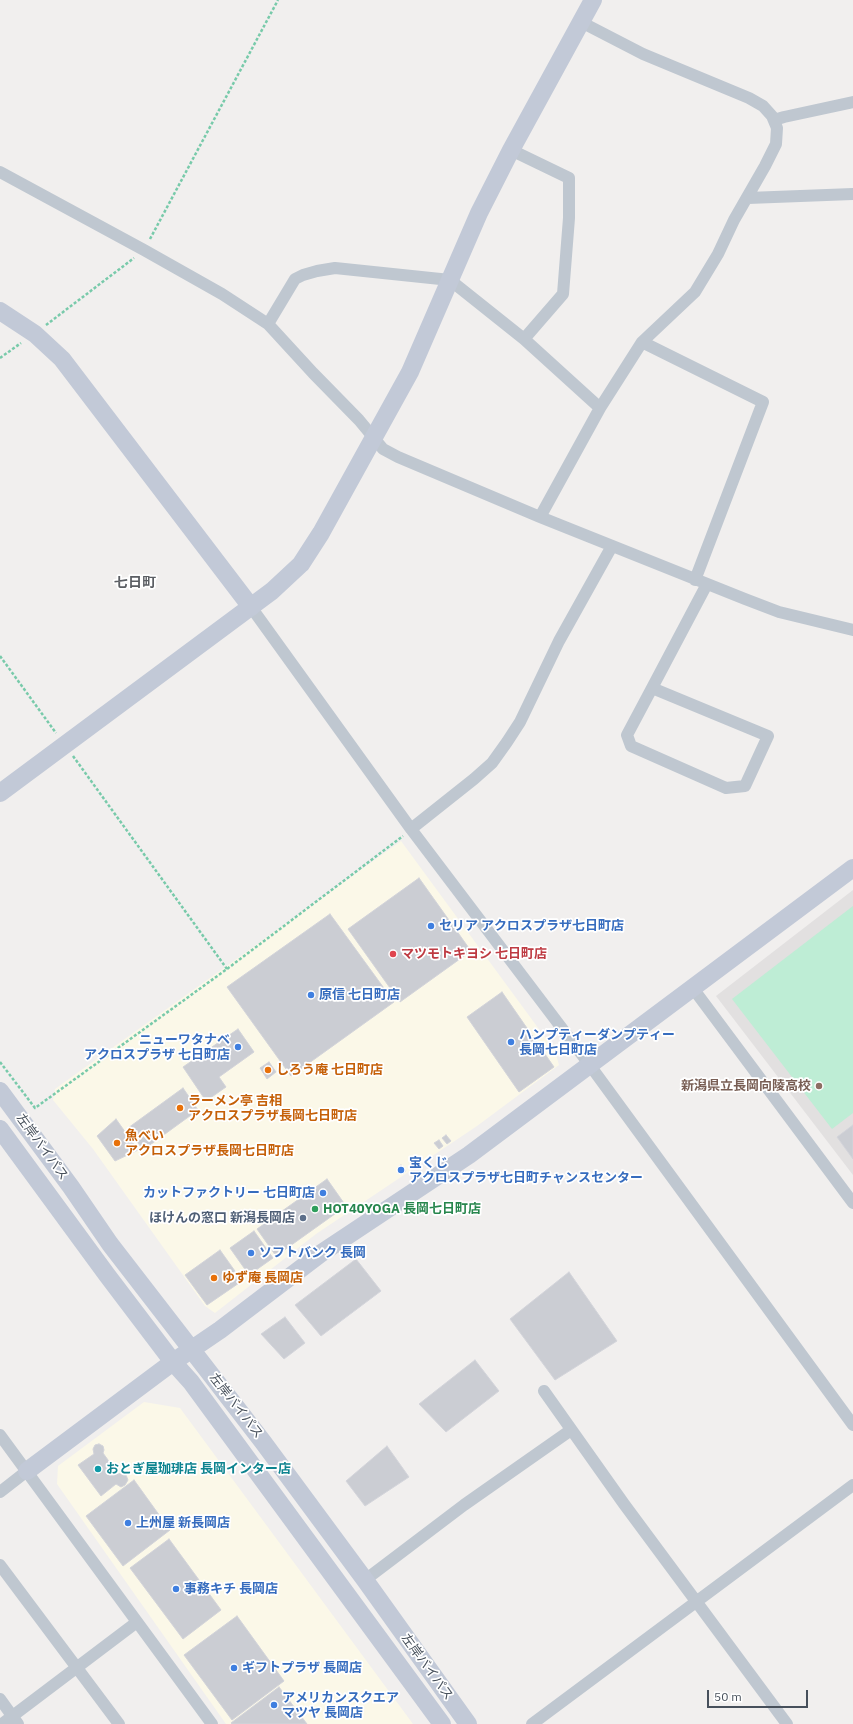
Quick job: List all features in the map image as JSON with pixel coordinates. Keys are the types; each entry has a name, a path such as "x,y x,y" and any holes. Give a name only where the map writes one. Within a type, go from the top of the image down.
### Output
{"street":[{"path":"0,793 252,607 301,564 321,533 410,372 479,213 511,150 593,0"},
{"path":"540,517 600,408 642,342 695,292 718,254 734,220 748,198 776,144 777,128 772,116 763,106 749,98 643,54 581,22"},
{"path":"774,120 784,116 853,102"},
{"path":"511,150 568,178 569,218 563,294 524,339"},
{"path":"0,172 222,294 268,324 359,420 383,449 398,457 540,517 695,580 779,612 853,630"},
{"path":"748,198 853,194"},
{"path":"268,324 295,279 317,271 335,268 450,280 524,339 600,408"},
{"path":"0,311 35,334 62,359 252,607 411,829 589,1064 853,1425"},
{"path":"642,342 763,402 695,580"},
{"path":"411,829 492,763 507,742 520,722 559,641 612,546"},
{"path":"652,688 768,736 745,786 726,788 631,746 627,735 707,584"},
{"path":"0,1492 320,1254 469,1155 853,868"},
{"path":"692,987 853,1203"},
{"name":"左岸バイパス","path":"0,1091 71,1187 110,1244 268,1449 365,1580 468,1724"},
{"name":"左岸バイパス","path":"0,1130 173,1362 191,1382 442,1724"},
{"path":"544,1391 696,1602 787,1724"},
{"path":"365,1580 464,1505 571,1430"},
{"path":"0,1435 212,1724"},
{"path":"532,1724 853,1485"},
{"path":"0,1565 119,1724"},
{"path":"2,1724 15,1720 77,1667 137,1622"},
{"path":"0,1699 15,1720"}],"path":[{"path":"0,358 35,334 144,250 278,0"},
{"path":"0,656 227,969"},
{"path":"0,1062 35,1108 227,969 411,829"}],"shaded area":[{"path":"401,841 555,1051 559,1065 477,1126 316,1234 215,1313 205,1306 93,1149 53,1100 55,1089"},
{"name":"新潟県立長岡向陵高校","path":"853,890 853,1175 716,996"},
{"path":"144,1402 180,1408 413,1724 226,1724 57,1484 58,1466"}],"green space":[{"name":"新潟県立長岡向陵高校","path":"853,906 853,1113 832,1129 732,999"}],"building":[{"path":"419,878 471,951 400,1002 348,929"},
{"name":"原信 七日町店","path":"330,914 394,1002 291,1076 227,987"},
{"name":"ハンプティーダンプティー 長岡七日町店","path":"502,992 554,1067 519,1092 467,1017"},
{"path":"238,1029 254,1052 219,1077 226,1087 206,1101 183,1067"},
{"name":"しろう庵 七日町店","path":"269,1062 276,1072 267,1079 260,1068"},
{"path":"183,1088 198,1110 143,1150 128,1128"},
{"name":"魚べい アクロスプラザ長岡七日町店","path":"116,1119 138,1150 115,1161 97,1136"},
{"path":"853,1125 853,1159 837,1137"},
{"path":"446,1135 451,1141 447,1144 442,1138"},
{"path":"439,1140 443,1146 439,1149 434,1143"},
{"name":"宝くじ アクロスプラザ七日町チャンスセンター","path":"401,1165 406,1171 401,1174 397,1168"},
{"path":"327,1179 346,1206 276,1256 257,1229"},
{"name":"ソフトバンク 長岡","path":"254,1231 273,1258 249,1275 230,1248"},
{"name":"ゆず庵 長岡店","path":"220,1250 242,1281 207,1305 185,1275"},
{"path":"356,1259 381,1291 321,1336 295,1305"},
{"path":"569,1272 617,1341 555,1380 510,1319"},
{"path":"285,1317 305,1343 284,1359 261,1334"},
{"path":"475,1360 499,1391 446,1432 419,1404"},
{"name":"おとぎ屋珈琲店 長岡インター店","path":"99,1444 103,1446 103,1453 118,1474 122,1473 126,1475 128,1480 125,1485 121,1487 116,1484 101,1496 78,1465 94,1454 93,1449 95,1445"},
{"path":"387,1446 409,1477 365,1506 346,1481"},
{"name":"上州屋 新長岡店","path":"134,1480 170,1530 123,1566 86,1516"},
{"name":"事務キチ 長岡店","path":"169,1539 221,1610 183,1639 130,1568"},
{"name":"ギフトプラザ 長岡店","path":"237,1616 284,1681 232,1720 184,1655"},
{"name":"アメリカンスクエア マツヤ 長岡店","path":"279,1687 307,1724 231,1723"}],"place":[{"name":"セリア アクロスプラザ七日町店","path":"431,926"},
{"name":"マツモトキヨシ 七日町店","path":"393,954"},
{"name":"原信 七日町店","path":"311,995"},
{"name":"ハンプティーダンプティー 長岡七日町店","path":"511,1042"},
{"name":"ニューワタナベ アクロスプラザ 七日町店","path":"238,1047"},
{"name":"しろう庵 七日町店","path":"268,1070"},
{"name":"新潟県立長岡向陵高校","path":"819,1086"},
{"name":"ラーメン亭 吉相 アクロスプラザ長岡七日町店","path":"180,1108"},
{"name":"魚べい アクロスプラザ長岡七日町店","path":"117,1143"},
{"name":"宝くじ アクロスプラザ七日町チャンスセンター","path":"401,1170"},
{"name":"カットファクトリー 七日町店","path":"323,1193"},
{"name":"HOT40YOGA 長岡七日町店","path":"315,1209"},
{"name":"ほけんの窓口 新潟長岡店","path":"303,1218"},
{"name":"ソフトバンク 長岡","path":"251,1253"},
{"name":"ゆず庵 長岡店","path":"214,1278"},
{"name":"おとぎ屋珈琲店 長岡インター店","path":"98,1469"},
{"name":"上州屋 新長岡店","path":"128,1523"},
{"name":"事務キチ 長岡店","path":"176,1589"},
{"name":"ギフトプラザ 長岡店","path":"234,1668"},
{"name":"アメリカンスクエア マツヤ 長岡店","path":"274,1705"}],"district":[{"name":"七日町","path":"135,583"}]}
